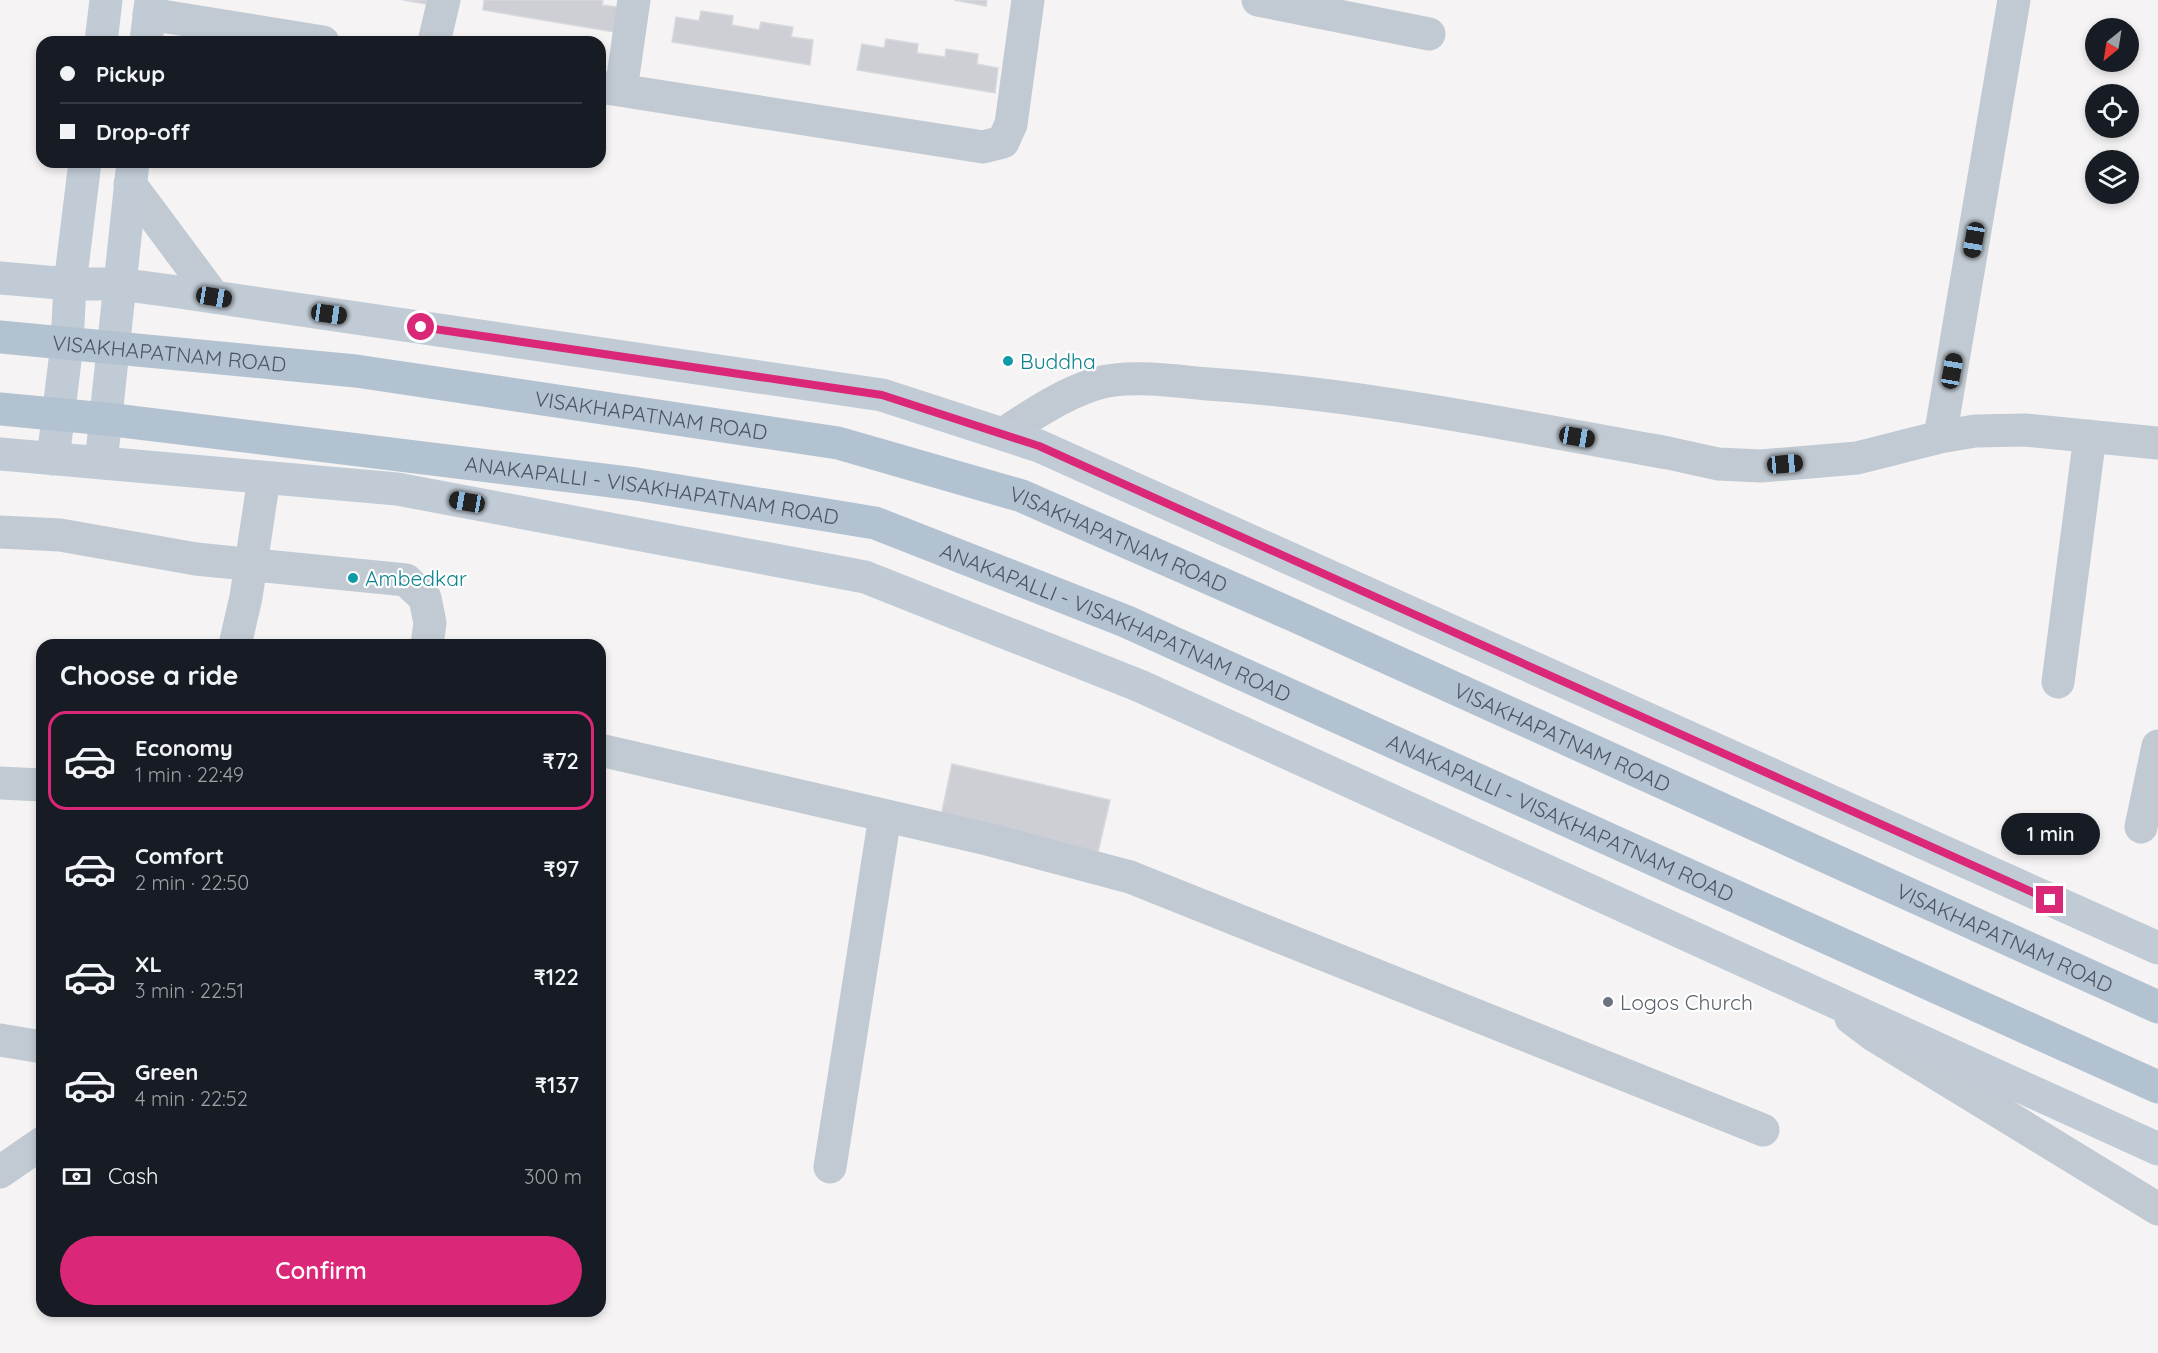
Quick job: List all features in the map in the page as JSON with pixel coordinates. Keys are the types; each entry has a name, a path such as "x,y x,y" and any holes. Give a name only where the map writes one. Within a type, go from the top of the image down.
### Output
{"main road":[{"name":"VISAKHAPATNAM ROAD","path":"0,337 356,371 838,443 1022,496 1315,624 2158,1007"},
{"name":"ANAKAPALLI - VISAKHAPATNAM ROAD","path":"0,409 106,419 636,484 875,523 1125,621 2158,1088"}],"street":[{"path":"102,36 106,0"},
{"path":"435,36 444,0"},
{"path":"634,0 610,88 983,147 1003,142 1011,124 1028,0"},
{"path":"1258,0 1430,34"},
{"path":"1940,437 2014,0"},
{"path":"149,19 278,36"},
{"path":"53,459 84,168"},
{"path":"100,463 114,349 131,173"},
{"path":"131,173 214,297"},
{"path":"0,278 70,284 119,284 882,395 1039,446 2158,948"},
{"path":"1003,434 1045,406 1096,384 1136,379 1261,387 1352,397 1668,453 1718,464 1761,466 1857,458 1940,437 1975,432 2025,430 2158,443"},
{"path":"2058,682 2090,436"},
{"path":"0,454 397,489 865,577 1140,686 2158,1149"},
{"path":"237,639 264,478"},
{"path":"1,536 60,535 196,559 406,580 425,598 430,623 428,639"},
{"path":"2140,827 2158,746"},
{"path":"606,751 987,839 1130,877 1762,1130"},
{"path":"0,783 36,784"},
{"path":"830,1167 885,816"},
{"path":"1826,999 1875,1036 2158,1209"},
{"path":"0,1040 36,1046"},
{"path":"0,1172 36,1147"}],"building":[{"path":"403,0 438,0 437,6"},
{"path":"484,0 603,0 602,5 624,8 620,33 483,10"},
{"path":"954,0 987,0 986,6"},
{"path":"701,11 733,16 732,25 759,30 761,22 793,27 791,37 813,40 810,65 672,42 676,17 699,21"},
{"path":"886,39 918,44 917,53 945,57 946,49 978,54 977,64 998,68 995,93 857,70 862,44 884,48"},
{"path":"952,764 1110,800 1098,852 941,816"}],"place":[{"name":"Buddha","path":"1008,361"},
{"name":"Ambedkar","path":"353,578"},
{"name":"Logos Church","path":"1608,1002"}],"route":[{"path":"421,327 882,395 1039,446 2050,900"}]}
